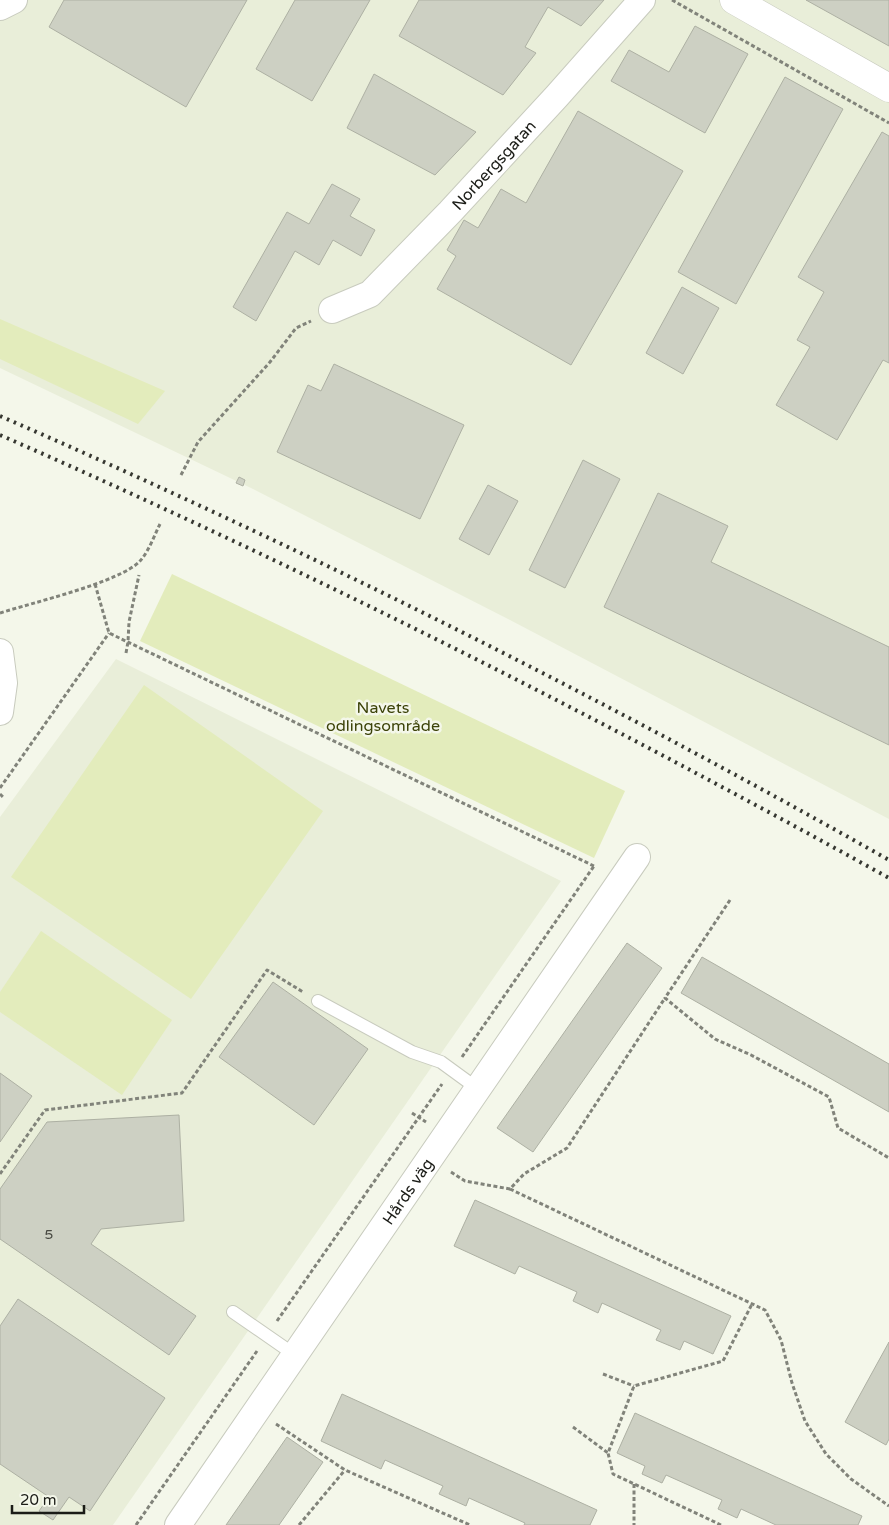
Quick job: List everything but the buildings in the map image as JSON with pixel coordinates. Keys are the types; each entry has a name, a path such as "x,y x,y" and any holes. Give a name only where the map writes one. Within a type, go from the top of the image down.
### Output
{"street":[{"path":"0,7 14,0"},
{"name":"Norbergsgatan","path":"332,310 370,294 544,110 642,0"},
{"path":"734,0 889,88"},
{"path":"0,652 4,683 0,712"},
{"name":"Hårds väg","path":"178,1525 637,857"}],"lane":[{"path":"318,1001 412,1052 440,1062 478,1089"},
{"path":"233,1312 295,1356"}],"path":[{"path":"672,0 889,123"},
{"path":"181,475 198,442 270,362 296,328 332,310"},
{"path":"0,613 95,584 128,570 140,561 160,524"},
{"path":"126,653 129,622 139,574"},
{"path":"95,584 109,632 621,880"},
{"path":"0,788 109,632"},
{"path":"136,1525 594,866"},
{"path":"510,1189 524,1174 566,1148 730,900"},
{"path":"0,1174 45,1110 182,1093 267,970 318,1001"},
{"path":"665,998 715,1039 752,1055 829,1097 838,1128 889,1158"},
{"path":"448,1170 465,1181 510,1189 765,1310 781,1340 792,1383 805,1421 826,1454 851,1479 889,1506"},
{"path":"603,1374 634,1386 724,1361 752,1304"},
{"path":"634,1386 608,1453 613,1474 721,1525"},
{"path":"272,1422 345,1470 470,1525"},
{"path":"573,1427 608,1453"},
{"path":"299,1525 345,1470"},
{"path":"634,1484 634,1525"}],"shaded area":[{"path":"0,0 889,0 889,819 510,620 251,488 0,368"},
{"path":"116,659 561,881 113,1525 0,1525 0,817"}],"green space":[{"path":"0,319 165,391 138,424 0,359"},
{"name":"Navets odlingsområde","path":"172,574 625,791 594,858 140,641"},
{"path":"144,685 323,811 191,999 11,877"},
{"path":"41,931 172,1020 122,1095 0,1012 0,992"}],"railway":[{"path":"0,416 227,518 450,626 671,740 889,860"},
{"path":"0,435 226,538 450,646 780,818 889,878"}]}
